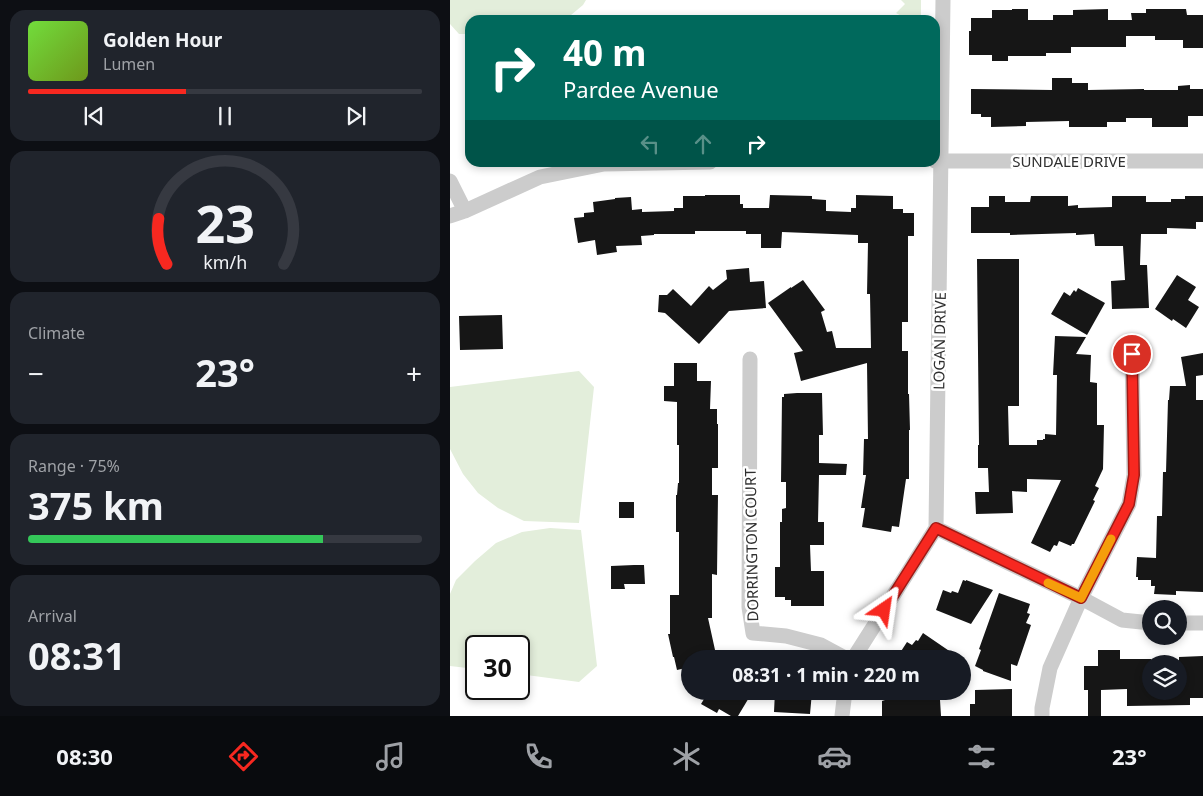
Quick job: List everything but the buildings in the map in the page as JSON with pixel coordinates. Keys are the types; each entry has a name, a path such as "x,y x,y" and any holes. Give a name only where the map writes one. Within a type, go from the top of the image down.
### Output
{"street":[{"name":"LOGAN DRIVE","path":"940,20 942,0"},
{"name":"SUNDALE DRIVE","path":"940,161 1203,161"},
{"path":"450,216 540,177 589,167"},
{"name":"LOGAN DRIVE","path":"936,528 938,167"},
{"path":"450,181 465,211"},
{"path":"1042,716 1050,668 1081,598 1129,504 1134,475 1132,354"},
{"name":"DORRINGTON COURT","path":"750,359 749,607 753,633 786,636 821,645 830,650"},
{"path":"859,650 936,528 1081,598 1122,620 1142,623"},
{"path":"1187,623 1203,623"},
{"path":"842,716 844,700"}],"green space":[{"path":"450,0 586,0 571,15 465,15 465,34 459,34 450,24"},
{"path":"901,0 921,0 921,15 900,15 896,13 905,4"},
{"path":"579,371 594,387 579,523 524,521 498,508 478,493 463,474 450,449 450,387"},
{"path":"550,528 581,530 597,666 579,682 530,675 530,635 465,635 465,668 450,666 450,594 456,580 496,543 522,532"}],"slow traffic":[{"path":"1048,583 1081,598 1111,539"}],"route":[{"path":"884,610 936,528 1081,598 1129,504 1134,475 1132,354"}]}
